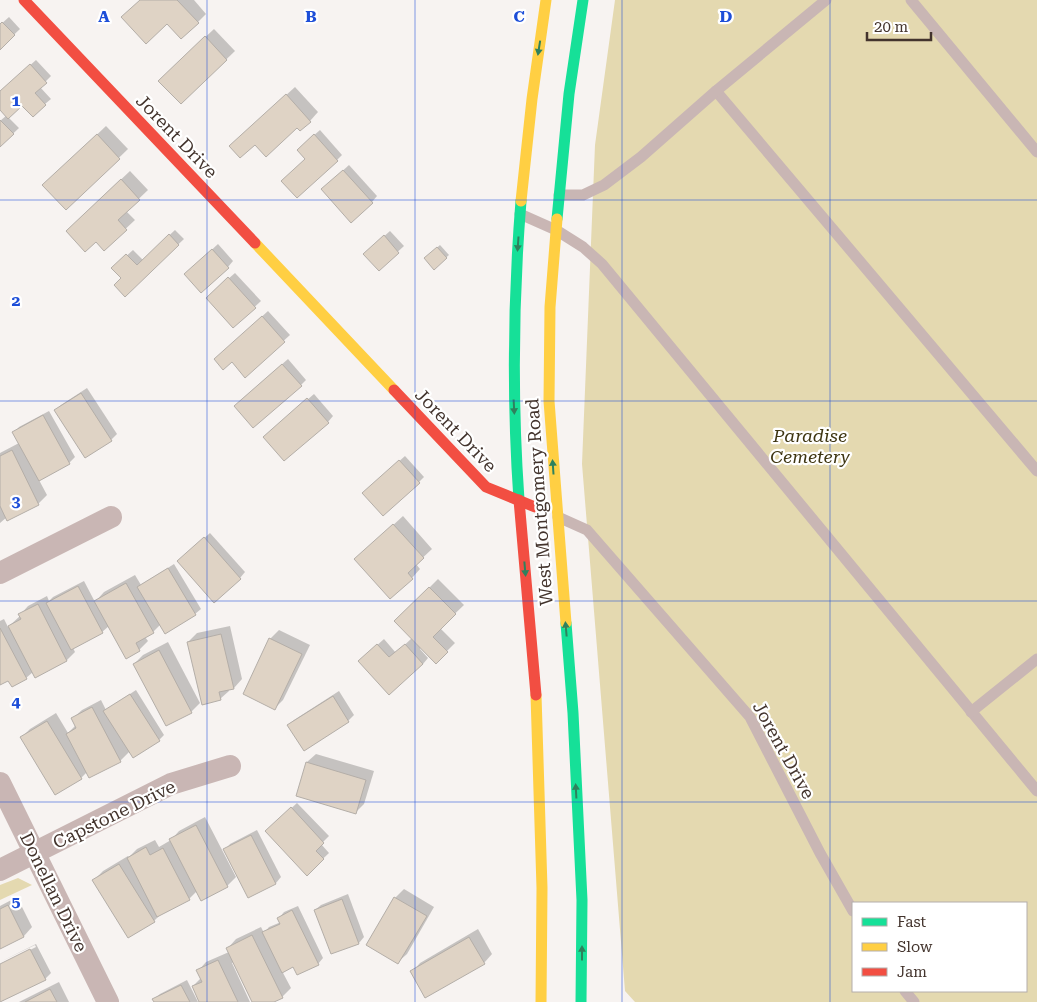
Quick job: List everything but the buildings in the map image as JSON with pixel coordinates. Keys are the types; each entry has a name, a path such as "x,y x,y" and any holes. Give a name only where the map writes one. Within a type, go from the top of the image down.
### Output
{"main road":[{"name":"Jorent Drive","path":"24,0 486,487 557,516"},
{"name":"West Montgomery Road","path":"541,1002 543,901 537,718 519,500 514,396 513,304 533,91 546,0"},
{"name":"West Montgomery Road","path":"581,1002 582,900 574,742 549,401 550,307 556,230 569,94 583,0"}],"street":[{"path":"0,573 111,517"},
{"name":"Capstone Drive","path":"0,870 171,784 230,766"},
{"name":"Donellan Drive","path":"0,783 108,1002"}],"lane":[{"path":"559,195 583,195 604,185 641,157 716,91 826,0"},
{"path":"911,0 1037,152"},
{"path":"716,91 1037,471"},
{"path":"520,214 556,230 602,264 1037,791"},
{"name":"Jorent Drive","path":"557,516 587,530 750,717 820,853 852,909"},
{"path":"971,712 1037,659"},
{"path":"905,992 914,1002"}],"green space":[{"name":"Paradise Cemetery","path":"615,0 1037,0 1037,1002 635,1002 625,991 582,464 595,145"},
{"path":"18,878 32,885 0,900 0,885"}],"traffic: fast":[{"path":"557,219 569,94 583,0"},
{"path":"519,500 514,351 521,201"},
{"path":"566,623 573,713 582,900 581,1002"}],"traffic: slow":[{"path":"521,201 532,99 546,0"},
{"path":"557,219 550,307 549,401 566,623"},
{"path":"255,243 394,390"},
{"path":"536,695 542,888 541,1002"}],"traffic: jam":[{"path":"24,0 255,243"},
{"path":"394,390 486,487 535,507"},
{"path":"519,500 536,695"}]}
